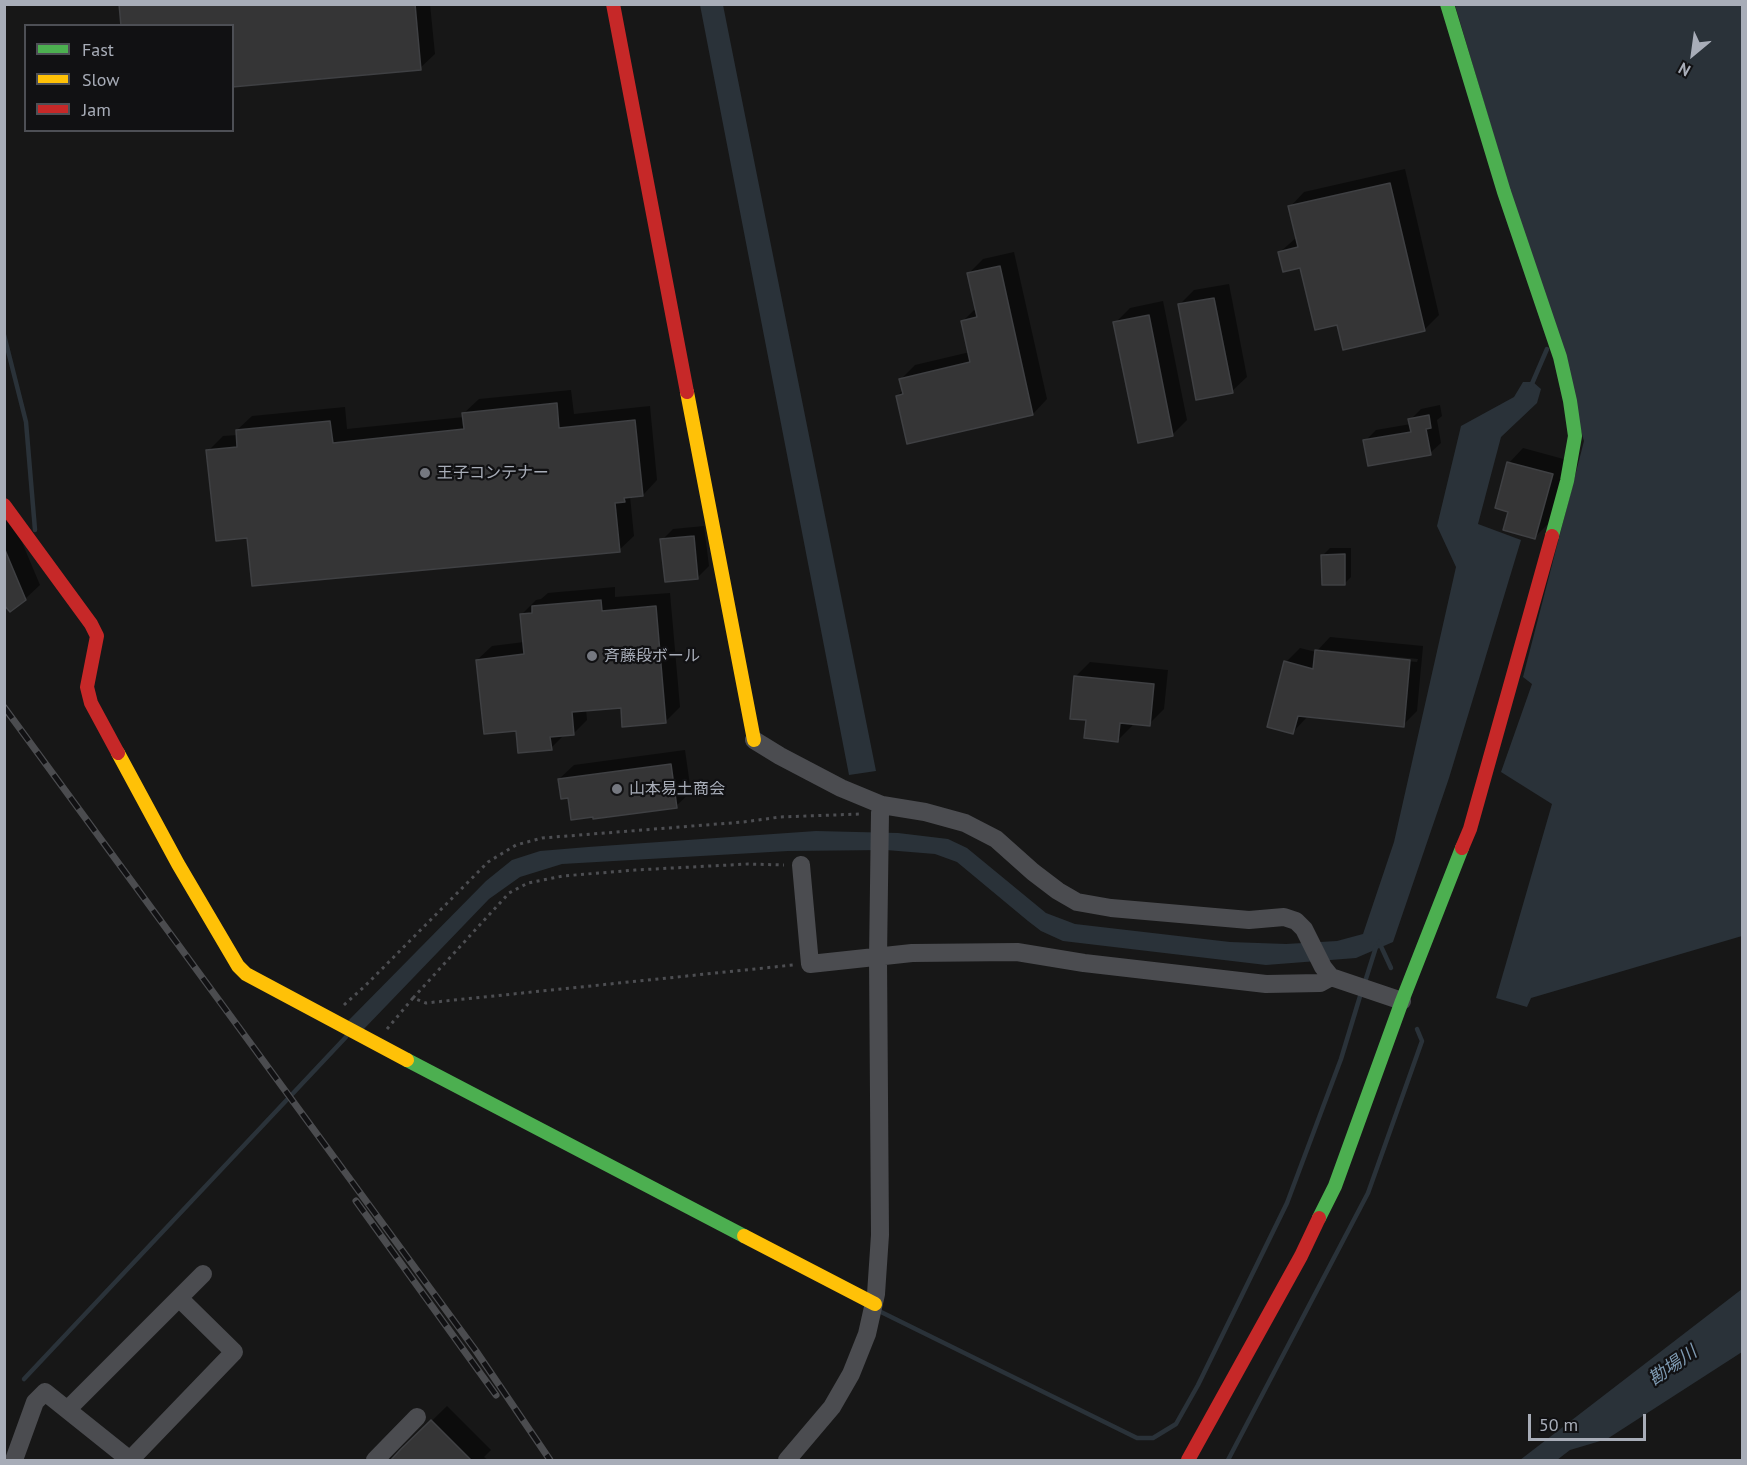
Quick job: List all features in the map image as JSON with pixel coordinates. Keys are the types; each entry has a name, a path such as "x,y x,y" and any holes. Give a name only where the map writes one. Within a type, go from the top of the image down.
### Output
{"street":[{"path":"613,4 754,740 841,788 881,815 925,812 965,823 996,839 1033,872 1077,902 1111,908 1249,920 1284,917 1296,921 1304,929 1333,976 1402,1001"},
{"path":"1188,1461 1301,1256 1335,1186 1402,1001 1470,829 1567,481 1575,436 1560,357 1504,192 1447,4"},
{"path":"4,505 91,624 97,636 87,687 91,703 178,864 233,958 246,974 875,1304"},
{"path":"786,1461 832,1407 851,1374 867,1334 875,1304 880,1235 878,958 881,815"},
{"path":"801,865 810,964 912,953 1017,952 1084,963 1266,984 1320,983 1333,976"},
{"path":"69,1409 203,1274"},
{"path":"14,1461 35,1402 45,1392 130,1460 234,1352 179,1298"},
{"path":"375,1461 417,1417"}],"path":[{"path":"332,1021 480,868 516,845 542,837 743,822 780,817 881,815"},
{"path":"372,1042 509,893 528,883 563,876 634,870 748,864 801,865"},
{"path":"413,998 426,1003 810,964"}],"water":[{"path":"700,5 723,5 876,771 849,775"},
{"path":"1455,5 1742,5 1742,936 1531,998 1527,1007 1496,998 1552,804 1501,772 1532,684 1523,677 1584,441"},
{"path":"1523,382 1533,382 1541,389 1537,403 1501,437 1478,524 1521,540 1449,778 1393,942 1356,958 1266,965 1063,941 1041,931 957,862 935,854 886,850 788,851 562,864 520,877 489,899 362,1031 347,1022 486,881 512,860 540,851 816,831 898,833 948,839 967,848 1046,913 1075,924 1230,942 1286,944 1337,941 1363,934 1394,842 1456,567 1437,526 1461,426 1514,397"},
{"name":"勘場川","path":"1742,1289 1742,1352 1607,1439 1570,1450 1557,1460 1520,1460"}],"building":[{"path":"119,4 415,4 421,70 234,87 234,24 121,24"},
{"path":"1390,183 1425,331 1343,350 1337,325 1315,330 1300,268 1283,272 1278,252 1298,247 1288,206"},
{"path":"1000,266 1033,415 907,444 896,396 903,394 899,379 970,362 961,321 977,317 967,273"},
{"path":"1214,298 1233,393 1196,400 1178,304"},
{"path":"1149,315 1173,436 1138,443 1113,322"},
{"name":"王子コンテナー","path":"557,403 559,428 635,420 643,496 624,498 625,502 615,503 620,552 252,586 247,538 216,541 206,450 237,447 236,430 330,421 333,443 464,429 462,413"},
{"path":"1429,415 1431,428 1426,429 1431,455 1368,466 1363,440 1411,432 1408,419"},
{"path":"1507,462 1553,474 1535,539 1503,530 1508,512 1495,508"},
{"path":"694,536 698,579 665,582 660,539"},
{"path":"5,550 26,600 10,612 4,605"},
{"path":"1345,554 1345,585 1322,585 1321,555"},
{"name":"斉藤段ボール","path":"601,600 602,611 656,606 666,723 622,727 621,708 572,712 574,735 550,737 552,750 518,753 516,731 484,734 476,660 524,654 520,614 532,613 532,606"},
{"path":"1315,650 1410,660 1404,727 1298,716 1293,734 1267,727 1284,661 1313,669"},
{"path":"1074,676 1154,684 1150,726 1120,723 1118,742 1084,738 1086,720 1070,719"},
{"name":"山本易土商会","path":"671,764 677,808 571,820 568,798 561,799 558,779"},
{"path":"431,1420 472,1461 390,1461 401,1449"}],"waterway":[{"path":"4,335 26,422 35,530"},
{"path":"1531,386 1547,349"},
{"path":"1379,942 1391,968"},
{"path":"1364,985 1376,947"},
{"path":"879,1311 1137,1438 1153,1438 1176,1424 1198,1385 1287,1203 1341,1059 1361,993"},
{"path":"1228,1460 1368,1193 1422,1041 1417,1029"},
{"path":"24,1379 346,1037"}],"railway":[{"path":"4,707 476,1351 550,1460"},
{"path":"356,1201 496,1395"}],"traffic: fast":[{"path":"1447,4 1504,192 1560,357 1570,401 1575,436 1567,481 1552,536"},
{"path":"1319,1218 1335,1186 1402,1001 1462,848"},
{"path":"407,1060 744,1236"}],"traffic: slow":[{"path":"687,392 754,740"},
{"path":"118,753 178,864 238,966 246,974 407,1060"},
{"path":"744,1236 875,1304"}],"traffic: jam":[{"path":"613,4 687,392"},
{"path":"4,505 91,624 97,636 87,687 91,703 118,753"},
{"path":"1462,848 1470,829 1552,536"},
{"path":"1188,1460 1301,1256 1319,1218"}],"place":[{"name":"王子コンテナー","path":"425,473"},
{"name":"斉藤段ボール","path":"592,656"},
{"name":"山本易土商会","path":"617,789"}]}
